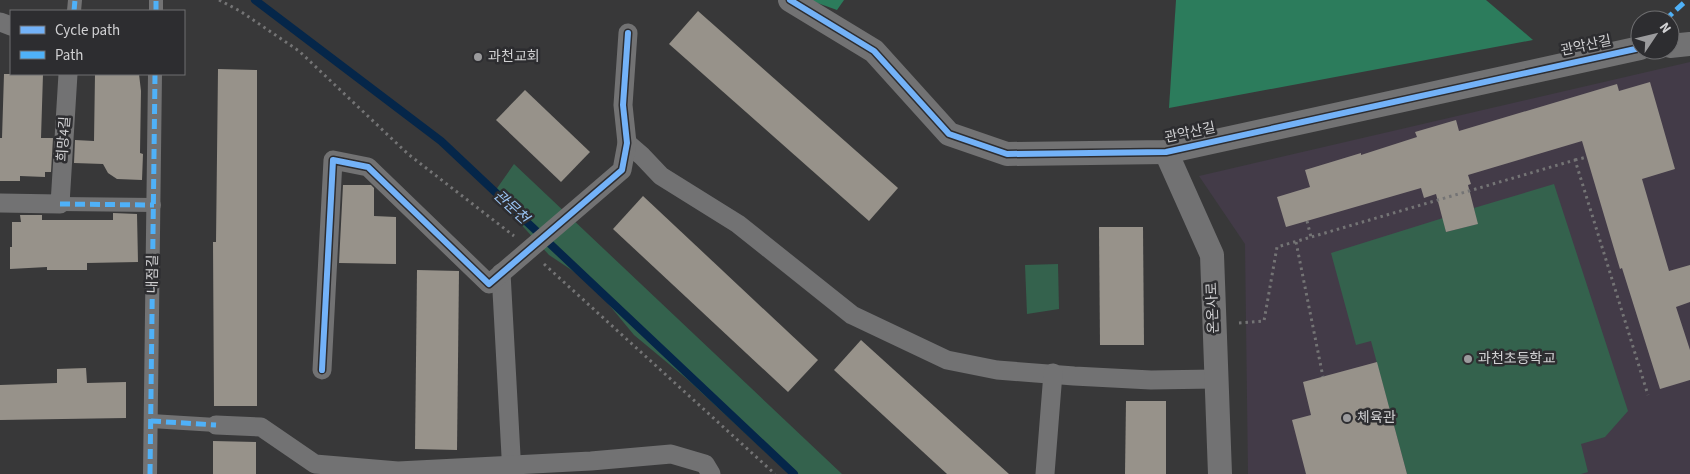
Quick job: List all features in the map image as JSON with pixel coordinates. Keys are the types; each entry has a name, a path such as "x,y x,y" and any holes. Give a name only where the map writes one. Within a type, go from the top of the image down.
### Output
{"street":[{"name":"관악산길","path":"790,0 874,51 949,134 1007,154 1166,152 1630,50"},
{"path":"322,370 333,160 368,167 489,284 622,170 628,143 623,105 628,34"},
{"name":"희망4길","path":"60,204 68,75"},
{"name":"내점길","path":"150,474 156,75"},
{"path":"628,143 661,176 738,224 852,314 947,360 997,370 1074,376 1151,380 1215,379"},
{"name":"온온사로","path":"1166,152 1212,254 1215,379 1220,474"},
{"path":"0,203 154,205"},
{"path":"501,273 512,469"},
{"path":"1045,474 1053,373"},
{"path":"151,422 261,427 315,469 398,471 512,469 671,454 705,464 711,474"}],"path":[{"path":"219,0 240,11 299,51 408,154 516,238"},
{"path":"1238,323 1264,322 1277,247 1587,157"},
{"path":"1575,160 1648,395"},
{"path":"1307,221 1311,238"},
{"path":"1296,242 1323,377"},
{"path":"539,259 774,474"}],"shaded area":[{"name":"과천초등학교","path":"1690,62 1690,474 1248,474 1245,244 1199,176"}],"green space":[{"path":"809,0 844,0 837,10"},
{"path":"1176,0 1486,0 1533,40 1169,108"},
{"path":"514,164 842,474 789,474 687,379 634,335 591,283 549,255 493,194"},
{"path":"1554,184 1628,411 1605,437 1581,444 1588,472 1581,474 1407,474 1371,341 1356,345 1331,253 1443,218 1446,232 1477,224 1474,208"},
{"path":"1058,264 1059,309 1027,314 1025,265"}],"building":[{"path":"698,11 898,188 869,221 669,44"},
{"path":"218,69 257,70 257,406 214,406 213,242 216,242"},
{"path":"4,74 43,75 41,138 53,138 51,172 45,172 45,177 20,176 20,181 0,181 0,138 2,138"},
{"path":"95,75 139,75 141,91 140,153 143,154 142,180 117,179 108,173 103,164 74,163 75,140 94,141"},
{"path":"1650,82 1675,169 1642,179 1669,271 1690,265 1690,302 1676,307 1690,350 1690,380 1660,389 1622,268 1620,269 1582,141 1468,175 1471,184 1468,185 1478,224 1446,232 1436,194 1424,198 1421,188 1286,227 1277,197 1310,187 1305,170 1417,137 1415,132 1456,120 1459,131 1617,84 1619,91"},
{"path":"525,90 590,152 561,182 496,120"},
{"path":"343,185 371,185 374,188 374,216 396,217 396,264 339,263"},
{"path":"643,196 818,360 788,392 613,229"},
{"path":"113,213 137,214 138,262 87,263 87,270 47,270 47,267 10,269 12,222 21,222 20,215 42,215 42,220 113,220"},
{"path":"1099,227 1143,227 1144,345 1100,345"},
{"path":"417,270 459,271 457,450 415,449"},
{"path":"861,340 1009,474 947,474 834,370"},
{"name":"체육관","path":"1377,362 1407,474 1306,474 1292,420 1311,415 1303,382"},
{"path":"86,368 87,383 126,382 126,418 0,420 0,385 57,383 57,369"},
{"path":"1126,401 1166,401 1166,474 1125,474"},
{"path":"213,441 256,442 256,474 213,474"}],"waterway":[{"name":"관문천","path":"255,0 441,141 794,474"}],"marked path":[{"path":"74,10 75,0"},
{"path":"156,0 156,10"},
{"path":"1676,10 1687,0"},
{"path":"150,474 155,75"},
{"path":"60,204 154,205"},
{"path":"151,421 216,425"}],"cycle path":[{"path":"790,0 874,51 949,134 1007,154 1166,152 1630,50"},
{"path":"322,370 333,160 368,167 489,284 622,170 627,143 623,105 628,33"}],"place":[{"name":"과천교회","path":"478,57"},
{"name":"과천초등학교","path":"1468,359"},
{"name":"체육관","path":"1347,418"}]}
